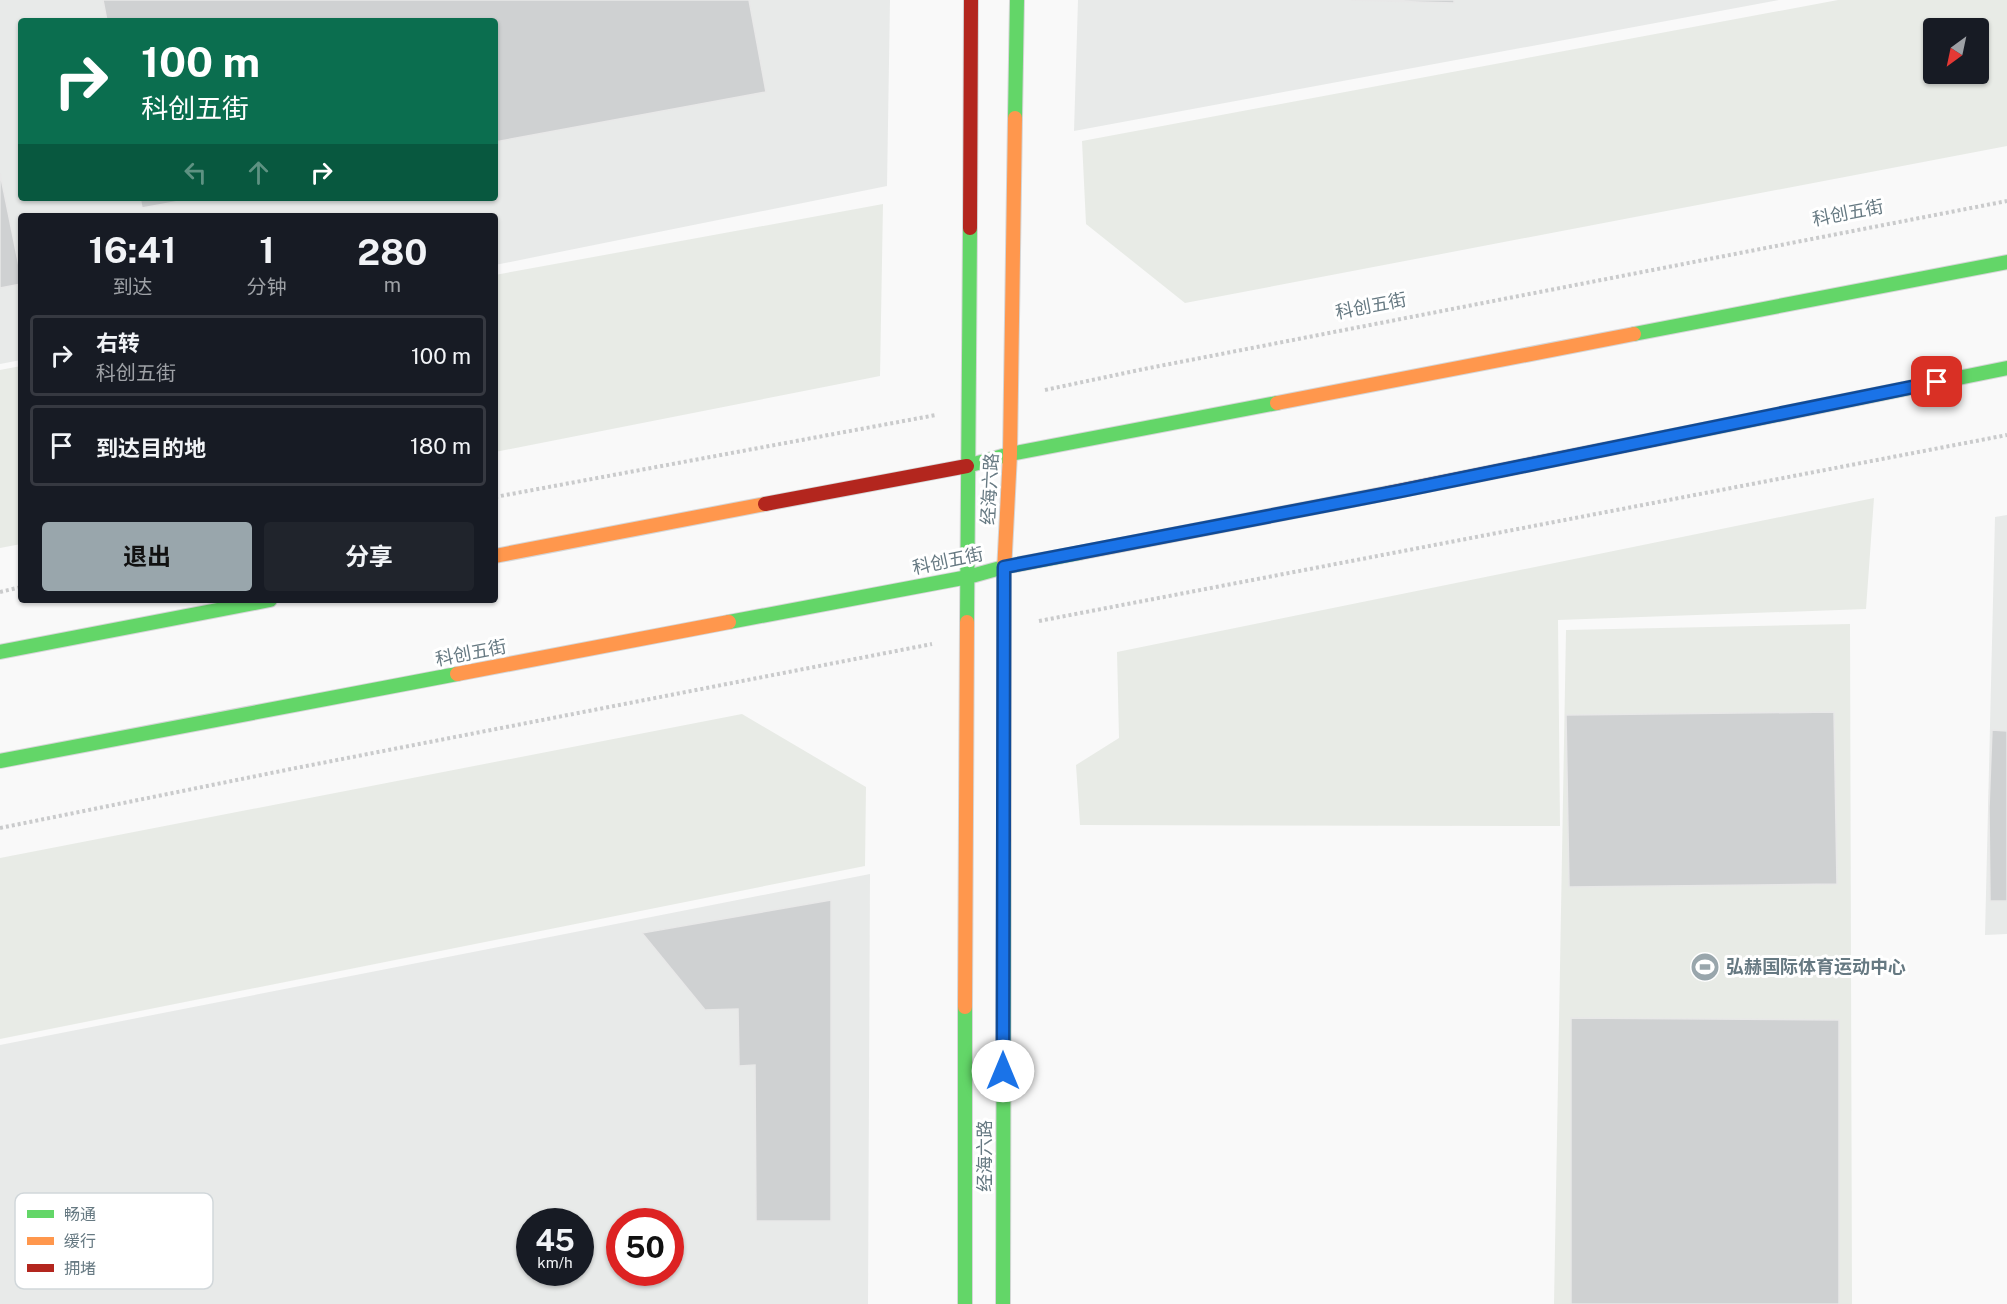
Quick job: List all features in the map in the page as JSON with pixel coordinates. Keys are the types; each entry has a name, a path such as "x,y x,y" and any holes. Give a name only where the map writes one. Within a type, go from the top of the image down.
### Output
{"main road":[{"name":"经海六路","path":"965,1304 966,695 970,465 971,0"},
{"name":"经海六路","path":"1003,1304 1004,567 1010,454 1017,0"},
{"path":"498,555 970,465 1010,454 2007,262"},
{"name":"科创五街","path":"0,761 968,577 1004,567 1400,491 2007,368"},
{"path":"0,652 254,603"}],"path":[{"name":"科创五街","path":"1011,398 1168,364 2007,201"},
{"path":"498,496 970,409"},
{"path":"0,592 18,588"}],"shaded area":[{"path":"0,0 890,0 887,186 498,264 498,213 18,213 18,361 0,364"},
{"path":"1078,0 1779,0 1074,131"},
{"path":"1838,0 2007,0 2007,146 1185,303 1086,224 1082,141"},
{"path":"883,204 880,376 498,451 498,274"},
{"path":"18,367 18,545 0,548 0,370"},
{"path":"1874,498 1866,609 1558,620 1560,826 1080,825 1076,765 1119,738 1117,652"},
{"path":"2007,515 2007,934 1985,935 1995,517"},
{"name":"弘赫国际体育运动中心","path":"1850,624 1852,1304 1554,1304 1566,630"},
{"path":"742,714 866,787 865,866 0,1039 0,858"},
{"path":"870,874 868,1304 0,1304 0,1045"}],"building":[{"path":"103,0 749,0 766,92 498,141 498,18 106,18"},
{"path":"1351,0 1454,0 1454,3"},
{"path":"0,173 18,261 18,285 0,288"},
{"path":"141,201 180,201 142,208"},
{"path":"1834,712 1837,884 1569,887 1566,715"},
{"path":"1992,730 2007,731 2007,901 1990,901 1989,808"},
{"path":"831,900 831,1221 756,1221 755,1065 739,1066 738,1009 705,1010 642,933"},
{"path":"1571,1018 1839,1020 1839,1304 1571,1304"}],"traffic: fast":[{"path":"1015,118 1017,0"},
{"path":"967,622 970,228"},
{"path":"1634,334 2007,262"},
{"path":"1667,437 2007,368"},
{"path":"967,466 1010,454 1277,403"},
{"path":"729,622 968,577 1004,567 1079,553"},
{"path":"0,652 254,603"},
{"path":"0,761 457,674"},
{"path":"1003,1304 1004,839"},
{"path":"965,1007 965,1304"}],"traffic: slow":[{"path":"1004,572 1010,454 1015,118"},
{"path":"1277,403 1634,334"},
{"path":"1079,553 1388,493"},
{"path":"498,555 765,504"},
{"path":"457,674 729,622"},
{"path":"965,1007 967,622"}],"traffic: jam":[{"path":"970,228 971,0"},
{"path":"1388,493 1667,437"},
{"path":"765,504 967,466"},
{"path":"1004,572 1004,839"}],"place":[{"name":"弘赫国际体育运动中心","path":"1705,967"}],"route":[{"path":"1003,1071 1004,567 1400,491 1937,382"}]}
